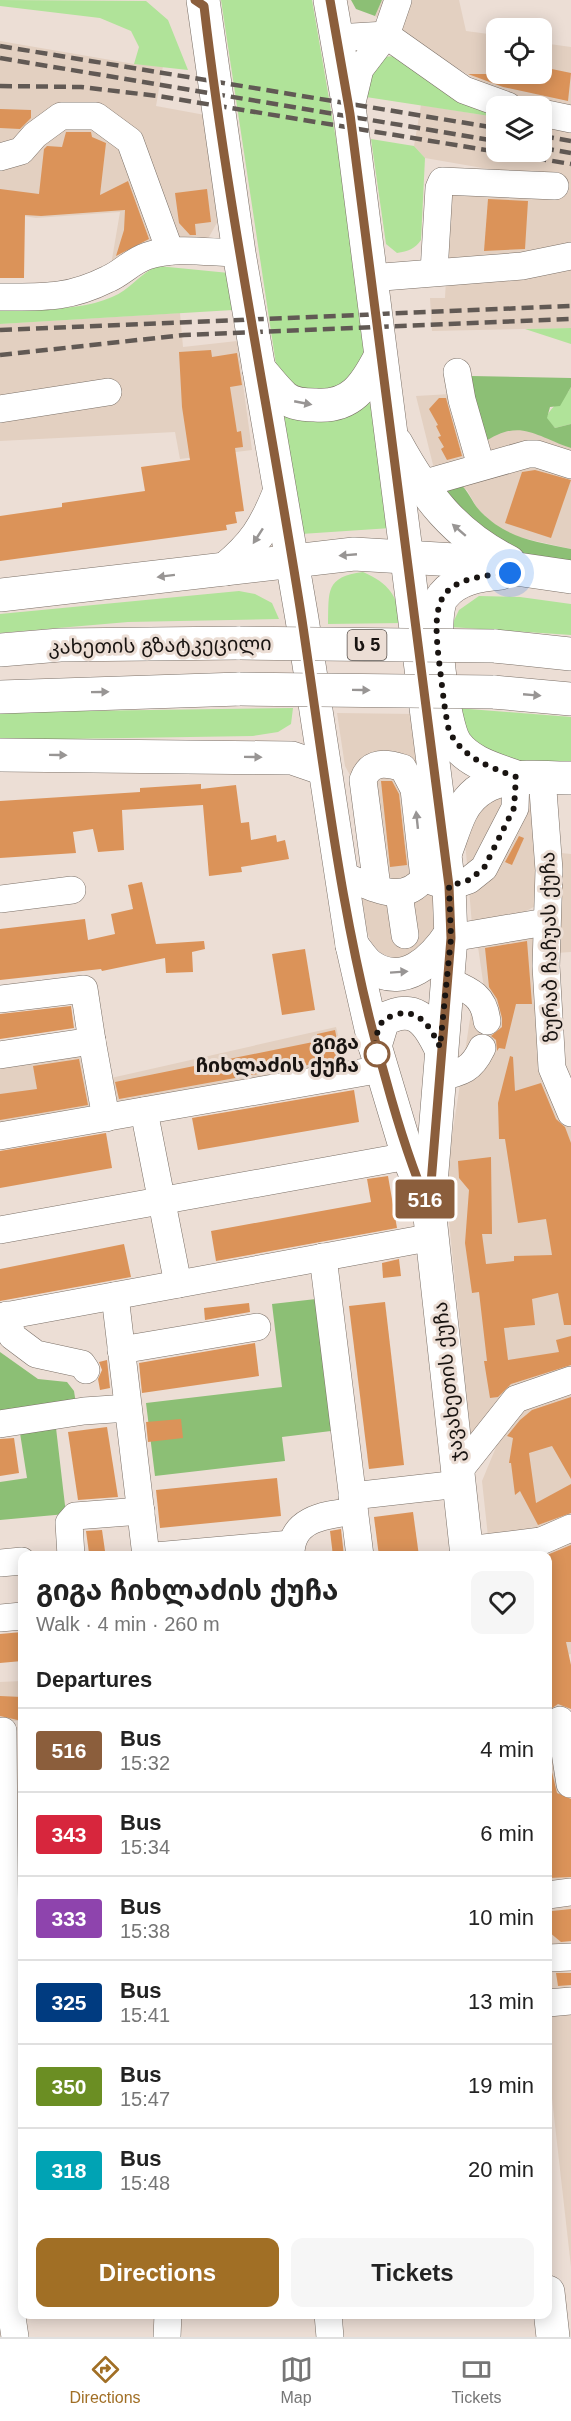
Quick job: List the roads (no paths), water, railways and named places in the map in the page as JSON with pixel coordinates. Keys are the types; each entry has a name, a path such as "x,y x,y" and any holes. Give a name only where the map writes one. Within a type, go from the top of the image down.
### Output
{"main road":[{"name":"ჯავახეთის ქუჩა","path":"330,0 350,114 445,853 437,882 451,935 439,1062 431,1223 467,1551"},
{"name":"ჯავახეთის ქუჩა","path":"201,2 239,253 292,561 351,945 379,1057 408,1156 431,1223"},
{"path":"259,369 285,398 301,404 325,406 343,402 357,395 366,384 380,357"},
{"path":"393,436 422,484 456,528 482,548 527,571"},
{"path":"225,569 257,539 279,493"},
{"path":"0,595 354,554 405,555 571,577"},
{"path":"527,571 476,576 461,582 441,597 435,618 449,731 455,743 473,760 543,777"},
{"name":"კახეთის გზატკეცილი","path":"0,650 60,645 240,643 494,646 571,654"},
{"path":"0,697 240,689 494,692 571,699"},
{"path":"0,754 292,758 324,769"},
{"path":"445,853 462,810 482,788 499,780 543,777"},
{"path":"351,945 369,965 379,971 402,973 426,965 437,955 451,935"},
{"path":"379,1057 383,1020 403,1013 412,1013 424,1021 439,1062"},
{"path":"552,2292 571,2293"},
{"path":"551,2319 553,2337"}],"street":[{"path":"350,114 360,69 386,35 398,0"},
{"path":"336,38 386,35 464,90 486,98"},
{"path":"552,115 571,119"},
{"path":"0,157 21,152 35,135 61,116 96,116 130,141 170,251"},
{"path":"434,272 439,188 442,181 555,186"},
{"path":"0,297 51,298 78,292 111,278 130,263 148,255 170,251 239,253"},
{"path":"370,278 522,266 571,256"},
{"path":"457,372 462,400 481,466"},
{"path":"0,409 108,392"},
{"path":"422,484 517,456 537,453 571,465"},
{"path":"405,935 388,891 370,832 363,780 366,772 373,766 387,763 403,768 414,789 437,882"},
{"path":"370,832 338,861 388,891 437,882 469,880 484,868 514,808 543,777"},
{"name":"ზურაბ ჩაჩუას ქუჩა","path":"543,777 560,870 546,922 559,959 552,1068 571,1113"},
{"path":"0,898 72,890"},
{"path":"451,935 546,922"},
{"path":"448,981 475,992 486,1009 487,1021"},
{"path":"0,999 84,989 106,1118"},
{"path":"0,1055 92,1041"},
{"path":"439,1062 458,1073 474,1065 482,1048"},
{"path":"0,1136 144,1111 379,1057"},
{"path":"144,1111 178,1284"},
{"path":"0,1230 408,1156"},
{"path":"86,1370 82,1364 36,1354 12,1336 3,1316 323,1257 431,1223"},
{"path":"323,1257 359,1551"},
{"path":"115,1296 145,1551"},
{"path":"121,1350 257,1327"},
{"path":"268,1551 291,1550 294,1534 317,1516 353,1504 459,1478 516,1399 571,1380"},
{"path":"0,1424 84,1411 128,1407"},
{"path":"71,1551 69,1523 75,1516 141,1512"},
{"path":"479,1551 541,1541 571,1528"},
{"path":"0,1563 18,1561"},
{"path":"0,1618 18,1616"},
{"path":"560,1719 562,1768"},
{"path":"8,1731 9,1947 2,2050 14,2098 3,2131 4,2207 15,2337"},
{"path":"552,1894 571,1892"},
{"path":"552,1958 571,1957"},
{"path":"552,2003 571,2001"},
{"path":"167,2337 168,2319"},
{"path":"320,2337 321,2319"},
{"path":"328,2319 330,2337"}],"railway":[{"path":"0,46 486,126"},
{"path":"0,58 486,139"},
{"path":"0,86 81,87 158,96 571,164"},
{"path":"552,138 571,141"},
{"path":"552,150 571,153"},
{"path":"0,330 571,306"},
{"path":"0,355 184,335 571,319"}],"place":[{"name":"გიგა ჩიხლაძის ქუჩა","path":"377,1054"}]}
